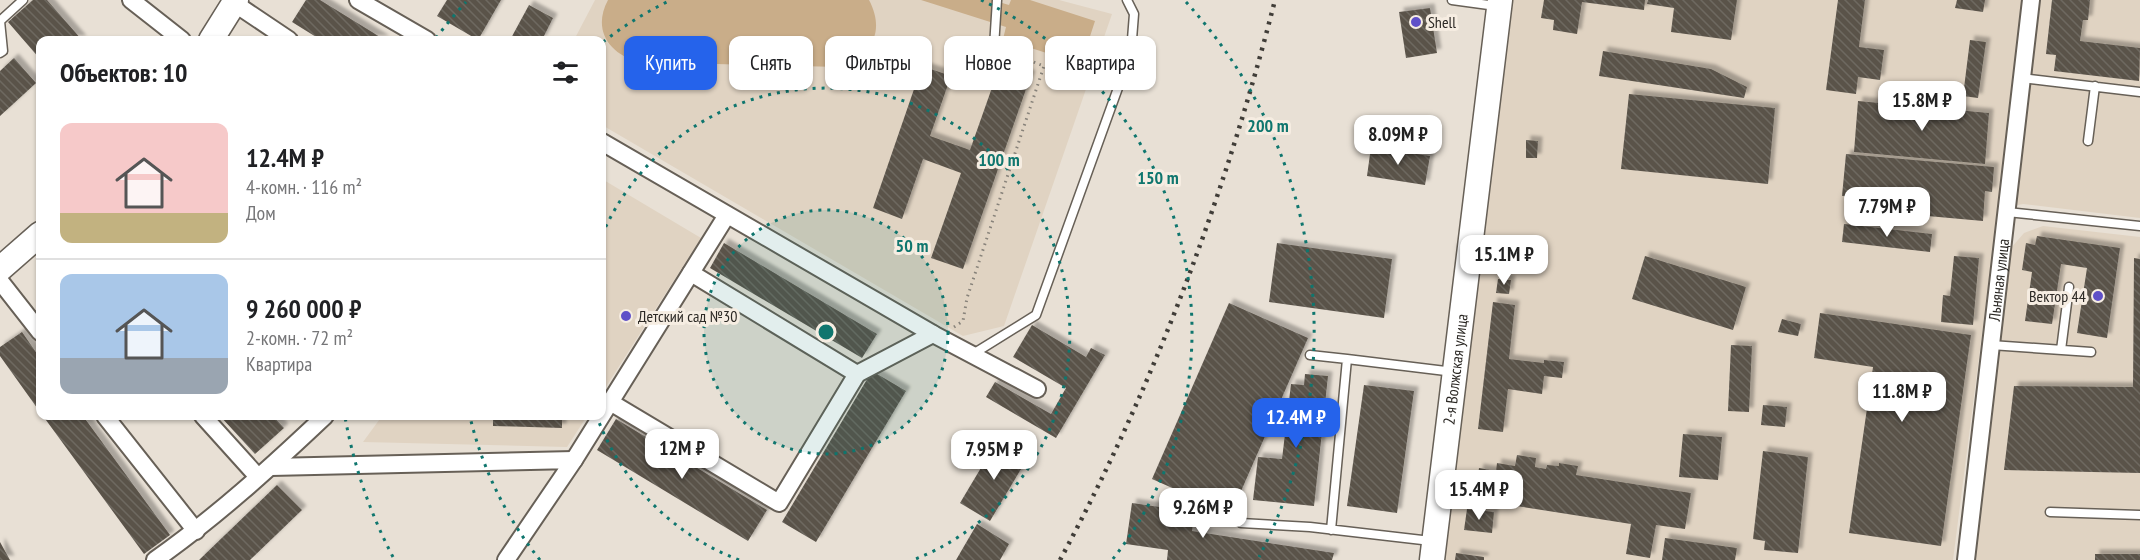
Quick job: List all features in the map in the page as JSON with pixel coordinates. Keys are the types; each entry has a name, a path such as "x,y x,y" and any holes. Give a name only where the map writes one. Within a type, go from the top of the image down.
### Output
{"street":[{"path":"131,0 177,36"},
{"path":"358,0 420,36"},
{"name":"Льняная улица","path":"1966,560 2031,0"},
{"path":"213,36 235,1 283,36"},
{"name":"2-я Волжская улица","path":"1433,551 1500,3"},
{"path":"606,144 933,334 1037,389"},
{"path":"606,408 727,215"},
{"path":"0,270 36,238"},
{"path":"691,273 857,374"},
{"path":"0,281 36,327"},
{"path":"610,402 779,503 857,374 933,334"},
{"path":"108,420 196,531"},
{"path":"207,420 264,472 574,460"},
{"path":"155,560 196,531 321,420"},
{"path":"506,560 599,420"}],"lane":[{"path":"0,53 3,51 0,21 23,0"},
{"path":"995,36 997,0"},
{"path":"973,355 1036,315 1131,52 1134,14 1127,0"},
{"path":"1452,0 1500,3"},
{"path":"2022,78 2140,92"},
{"path":"2088,141 2095,86"},
{"path":"2007,212 2140,226"},
{"path":"2061,350 2069,287"},
{"path":"1991,345 2091,352"},
{"path":"1310,355 1455,372"},
{"path":"1331,530 1347,359"},
{"path":"2050,512 2140,515"},
{"path":"1241,523 1331,530 1433,551"}],"path":[{"path":"933,334 951,329 963,321 967,297 1044,66 1033,62"}],"shaded area":[{"path":"595,0 1059,0 1112,14 1104,36 1045,36 1045,90 1086,90 1004,326 963,336 606,127 606,36 576,36"},
{"path":"608,0 869,0 876,23 874,36 825,36 825,67 813,66 813,36 729,36 729,64 717,64 717,36 624,36 624,56 606,39 602,21"},
{"path":"921,0 992,0 1009,5 1011,0 1030,0 1095,21 1090,36 1045,36 1045,52 1033,49 1033,36 1004,36 1006,27"},
{"path":"1508,0 2140,0 2140,218 2023,204 1998,209 1953,560 1440,560"},
{"name":"Детский сад №30","path":"606,181 701,238 606,387"},
{"path":"2043,226 2140,237 2140,560 1974,560 2011,248 2024,233"},
{"path":"379,420 584,420 567,447 363,442"}],"building":[{"path":"33,0 47,0 78,36 36,36 36,54 8,22"},
{"path":"306,0 320,0 378,36 315,36 292,22"},
{"path":"447,0 501,0 480,36 471,36 437,16"},
{"path":"1544,0 1645,0 1644,10 1582,2 1577,34 1553,30 1554,20 1541,18"},
{"path":"1648,0 1737,0 1731,40 1671,32 1674,8 1647,4"},
{"path":"1838,0 1865,0 1859,47 1884,50 1880,80 1858,77 1856,94 1826,90"},
{"path":"1957,0 1985,0 1983,12 1955,8"},
{"path":"2052,0 2090,0 2088,20 2083,20 2080,41 2140,48 2139,81 2054,71 2056,55 2046,54"},
{"path":"529,5 553,18 544,36 512,36"},
{"path":"1430,8 1437,53 1406,58 1399,12"},
{"path":"1970,40 1986,42 1978,98 1963,96"},
{"path":"1603,51 1711,69 1747,87 1744,98 1599,76"},
{"path":"14,58 36,83 0,116 0,71"},
{"path":"932,69 944,74 944,90 946,90 930,136 970,150 991,90 1026,90 963,269 931,258 961,173 923,159 902,219 873,208 914,90 932,90"},
{"path":"1629,94 1775,108 1768,184 1621,169"},
{"path":"1858,101 1989,113 1985,164 1854,152"},
{"path":"1526,140 1538,141 1537,158 1526,158"},
{"path":"1371,147 1430,156 1425,185 1367,176"},
{"path":"1846,154 1994,167 1992,192 1985,191 1983,221 1861,210 1862,197 1842,196"},
{"path":"1844,224 1932,234 1930,252 1842,242"},
{"name":"Вектор 44","path":"2037,236 2120,248 2107,338 2077,333 2087,268 2061,264 2052,324 2025,321 2032,272 2022,270 2026,243 2035,245"},
{"path":"724,243 877,334 862,358 710,268"},
{"path":"1277,243 1392,259 1384,318 1269,302"},
{"path":"1645,256 1746,287 1733,330 1632,299"},
{"path":"1954,256 1979,258 1973,325 1941,322 1943,295 1950,296"},
{"path":"2134,258 2140,259 2140,473 2004,470 2014,386 2133,387"},
{"path":"1498,279 1511,280 1509,294 1496,293"},
{"path":"1493,302 1515,305 1509,359 1544,363 1544,360 1564,362 1562,378 1544,376 1542,394 1508,389 1503,432 1478,429"},
{"path":"1229,303 1308,338 1231,514 1152,479"},
{"path":"1820,313 1971,335 1941,546 1849,533 1873,367 1814,358"},
{"path":"1782,319 1801,324 1798,336 1778,332"},
{"path":"1032,325 1086,357 1091,348 1105,355 1056,438 986,397 995,382 1051,414 1066,388 1013,357"},
{"path":"22,332 36,352 36,406 0,356 0,347"},
{"path":"1731,345 1752,346 1749,412 1728,411"},
{"path":"872,371 906,391 816,542 782,522"},
{"path":"1305,374 1328,376 1314,506 1253,500 1258,457 1282,459 1291,384 1304,385"},
{"path":"1364,385 1414,391 1397,513 1347,506"},
{"path":"1763,405 1787,407 1785,427 1761,425"},
{"path":"616,419 767,510 748,541 597,450"},
{"path":"46,420 86,420 170,535 144,554"},
{"path":"224,420 277,420 284,428 255,454"},
{"path":"493,420 562,420 562,428 493,426"},
{"path":"1683,434 1722,437 1718,480 1679,477"},
{"path":"997,441 1027,459 990,521 960,503"},
{"path":"1763,451 1808,457 1798,553 1764,550 1765,541 1753,539"},
{"path":"1517,455 1536,458 1535,467 1546,469 1547,465 1559,466 1559,463 1578,466 1576,475 1691,493 1685,529 1656,525 1650,558 1626,554 1631,524 1491,502 1491,496 1475,494 1479,468 1496,471 1497,463 1515,466"},
{"path":"277,485 302,510 250,560 199,560"},
{"path":"1132,503 1195,512 1192,531 1334,553 1332,560 1167,560 1168,550 1126,544"},
{"path":"1467,509 1494,512 1492,533 1464,530"},
{"path":"977,524 1009,544 1000,560 956,560"},
{"path":"1665,538 1737,548 1735,560 1662,560"},
{"path":"0,542 10,560 0,560"},
{"path":"1456,553 1484,557 1484,560 1455,560"},
{"path":"2095,554 2140,554 2140,560 2095,560"}],"railway":[{"path":"1060,560 1127,425 1185,286 1234,144 1275,0"}],"place":[{"name":"Shell","path":"1416,22"},
{"name":"Вектор 44","path":"2098,296"},
{"name":"Детский сад №30","path":"626,316"}]}
